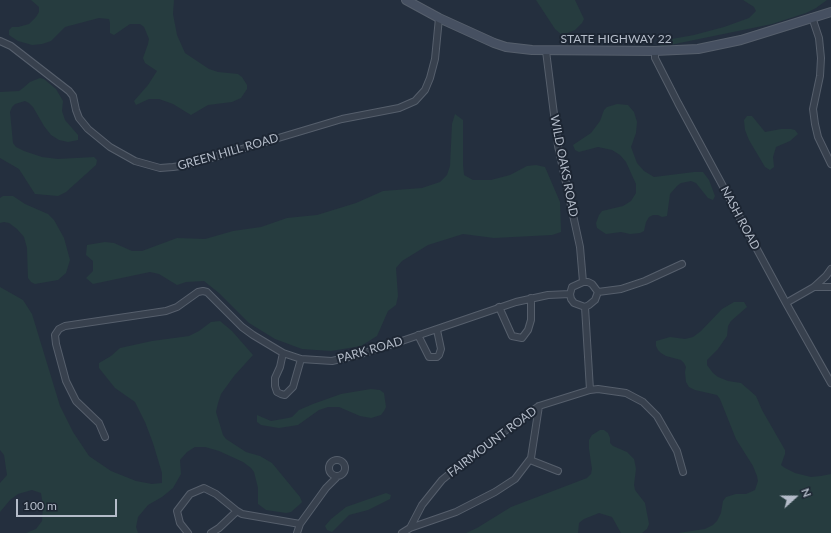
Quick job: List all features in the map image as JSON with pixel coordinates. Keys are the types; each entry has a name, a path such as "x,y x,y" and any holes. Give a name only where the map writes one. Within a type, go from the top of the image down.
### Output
{"main road":[{"name":"STATE HIGHWAY 22","path":"406,0 481,38 506,47 546,51 655,51 698,49 726,44 831,12"}],"street":[{"path":"812,17 819,38 821,58 820,76 813,109 818,137 831,164"},
{"name":"GREEN HILL ROAD","path":"0,41 12,46 69,91 73,96 79,118 88,129 110,147 135,161 160,168 173,168 188,165 342,119 399,108 415,101 425,90 430,78 439,18"},
{"name":"WILD OAKS ROAD","path":"546,51 558,146 580,247 583,282"},
{"name":"NASH ROAD","path":"655,51 655,58 678,103 831,383"},
{"path":"598,292 621,289 639,283 682,264"},
{"path":"786,302 814,287 826,276 831,268"},
{"path":"583,282 592,284 598,292 595,300 584,307 574,303 570,294 572,287 583,282"},
{"path":"814,287 831,287"},
{"name":"PARK ROAD","path":"105,437 99,423 76,401 66,381 55,335 59,329 65,326 166,311 177,307 198,292 203,291 207,292 242,328 283,353 301,359 332,361 361,354 437,330 499,307 531,298 548,295 570,294"},
{"path":"499,307 512,336 522,338 528,330 531,320 531,298"},
{"path":"584,307 590,390"},
{"path":"418,336 429,357 437,357 441,349 437,330"},
{"path":"283,353 275,382 277,392 281,394 285,394 293,387 301,359"},
{"name":"FAIRMOUNT ROAD","path":"410,528 422,505 442,480 476,452 539,406 590,390 598,389 626,393 642,402 657,416 677,451 683,472"},
{"path":"402,533 410,528 456,512 495,492 515,479 530,460 539,406"},
{"path":"530,460 558,471"},
{"path":"297,533 300,524 326,488 336,478"},
{"path":"188,533 180,523 178,511 190,494 204,488 216,494 242,514 300,524"},
{"path":"211,533 219,528 237,511"}],"green space":[{"path":"31,0 174,0 173,14 177,35 185,53 209,69 218,72 238,74 247,85 247,89 241,98 232,102 208,105 191,115 173,104 159,99 149,99 136,105 134,101 148,85 157,71 145,63 143,58 149,39 144,27 140,24 130,24 114,35 110,33 109,19 99,18 65,27 51,41 32,45 18,41 9,35 9,30 12,27 29,24 36,17 39,12 39,7"},
{"path":"536,0 575,0 584,19 575,30 562,35 555,29"},
{"path":"743,0 827,0 806,13 772,24 660,46 662,41 694,35 724,27 749,18 756,11 754,7"},
{"path":"40,78 44,79 56,89 63,101 62,111 65,120 78,135 78,140 68,142 59,140 51,135 33,107 25,101 15,104 10,112 13,143 16,147 24,151 42,157 58,159 94,157 97,160 96,165 66,192 58,196 35,194 19,169 0,158 0,92 19,91 30,82"},
{"path":"617,104 628,105 634,112 637,122 636,133 631,147 637,163 644,171 654,177 703,172 709,180 715,196 713,200 708,198 696,183 691,181 681,183 670,194 667,216 662,217 653,215 649,217 644,231 630,234 621,232 606,234 597,228 596,223 602,211 623,206 631,201 636,193 636,184 626,162 620,155 612,150 598,147 579,152 575,150 573,145 591,133 600,121 604,110 607,107"},
{"path":"455,114 463,120 464,175 473,180 491,180 510,175 527,166 536,165 545,167 560,202 561,232 552,235 494,238 463,234 428,245 402,261 396,268 398,296 396,305 388,311 377,336 361,346 331,351 302,349 275,339 249,323 219,293 204,281 186,282 177,285 159,274 150,272 93,284 86,278 93,271 93,261 86,255 87,245 105,242 114,243 132,251 142,251 177,238 205,239 233,231 261,227 287,218 317,215 356,203 383,191 422,188 440,182 447,175 450,166 452,124"},
{"path":"747,116 752,116 765,132 791,129 795,130 798,134 790,141 776,147 773,157 774,167 770,170 765,167 749,140 745,130 744,120"},
{"path":"3,196 13,196 25,204 48,214 54,220 64,238 70,260 66,273 58,280 35,284 28,278 27,248 24,237 9,223 0,223 0,198"},
{"path":"0,287 23,300 32,314 60,406 73,432 89,456 111,471 136,481 152,484 162,483 162,473 145,422 135,402 115,388 99,368 99,363 111,356 120,348 152,341 189,336 211,322 220,321 232,331 253,355 234,376 221,394 216,412 223,435 226,439 246,452 260,456 272,463 300,497 302,502 291,512 286,513 266,510 258,504 258,488 254,472 251,468 243,462 219,451 205,447 195,447 187,452 180,460 181,474 173,488 162,497 148,505 138,517 136,527 138,533 26,533 36,529 42,521 43,505 41,493 32,490 18,494 10,500 0,512 0,483 7,475 4,455 0,450"},
{"path":"734,302 744,302 747,307 731,321 728,326 727,336 718,349 707,360 707,365 718,377 728,381 741,383 756,396 762,410 785,450 781,465 795,473 811,477 831,474 831,533 678,533 705,529 713,525 721,513 723,501 726,497 736,494 746,494 755,490 758,481 753,466 736,439 720,399 717,395 695,390 689,387 686,382 686,367 684,363 681,360 661,353 656,346 656,341 670,337 685,339 693,337 701,331 722,309"},
{"path":"371,389 380,390 384,393 386,407 381,415 371,418 360,416 339,407 328,407 319,410 298,425 279,428 261,425 257,422 257,415 271,421 288,418 292,417 299,410 341,394"},
{"path":"600,430 604,430 608,433 610,443 613,446 627,452 634,459 636,469 634,485 635,490 645,503 649,524 647,529 642,533 621,533 612,517 599,513 584,519 579,523 578,533 466,533 511,507 587,478 591,474 592,469 589,440 592,435"},
{"path":"386,493 391,495 390,499 368,510 349,515 332,532 327,530 325,526 346,507"}]}
